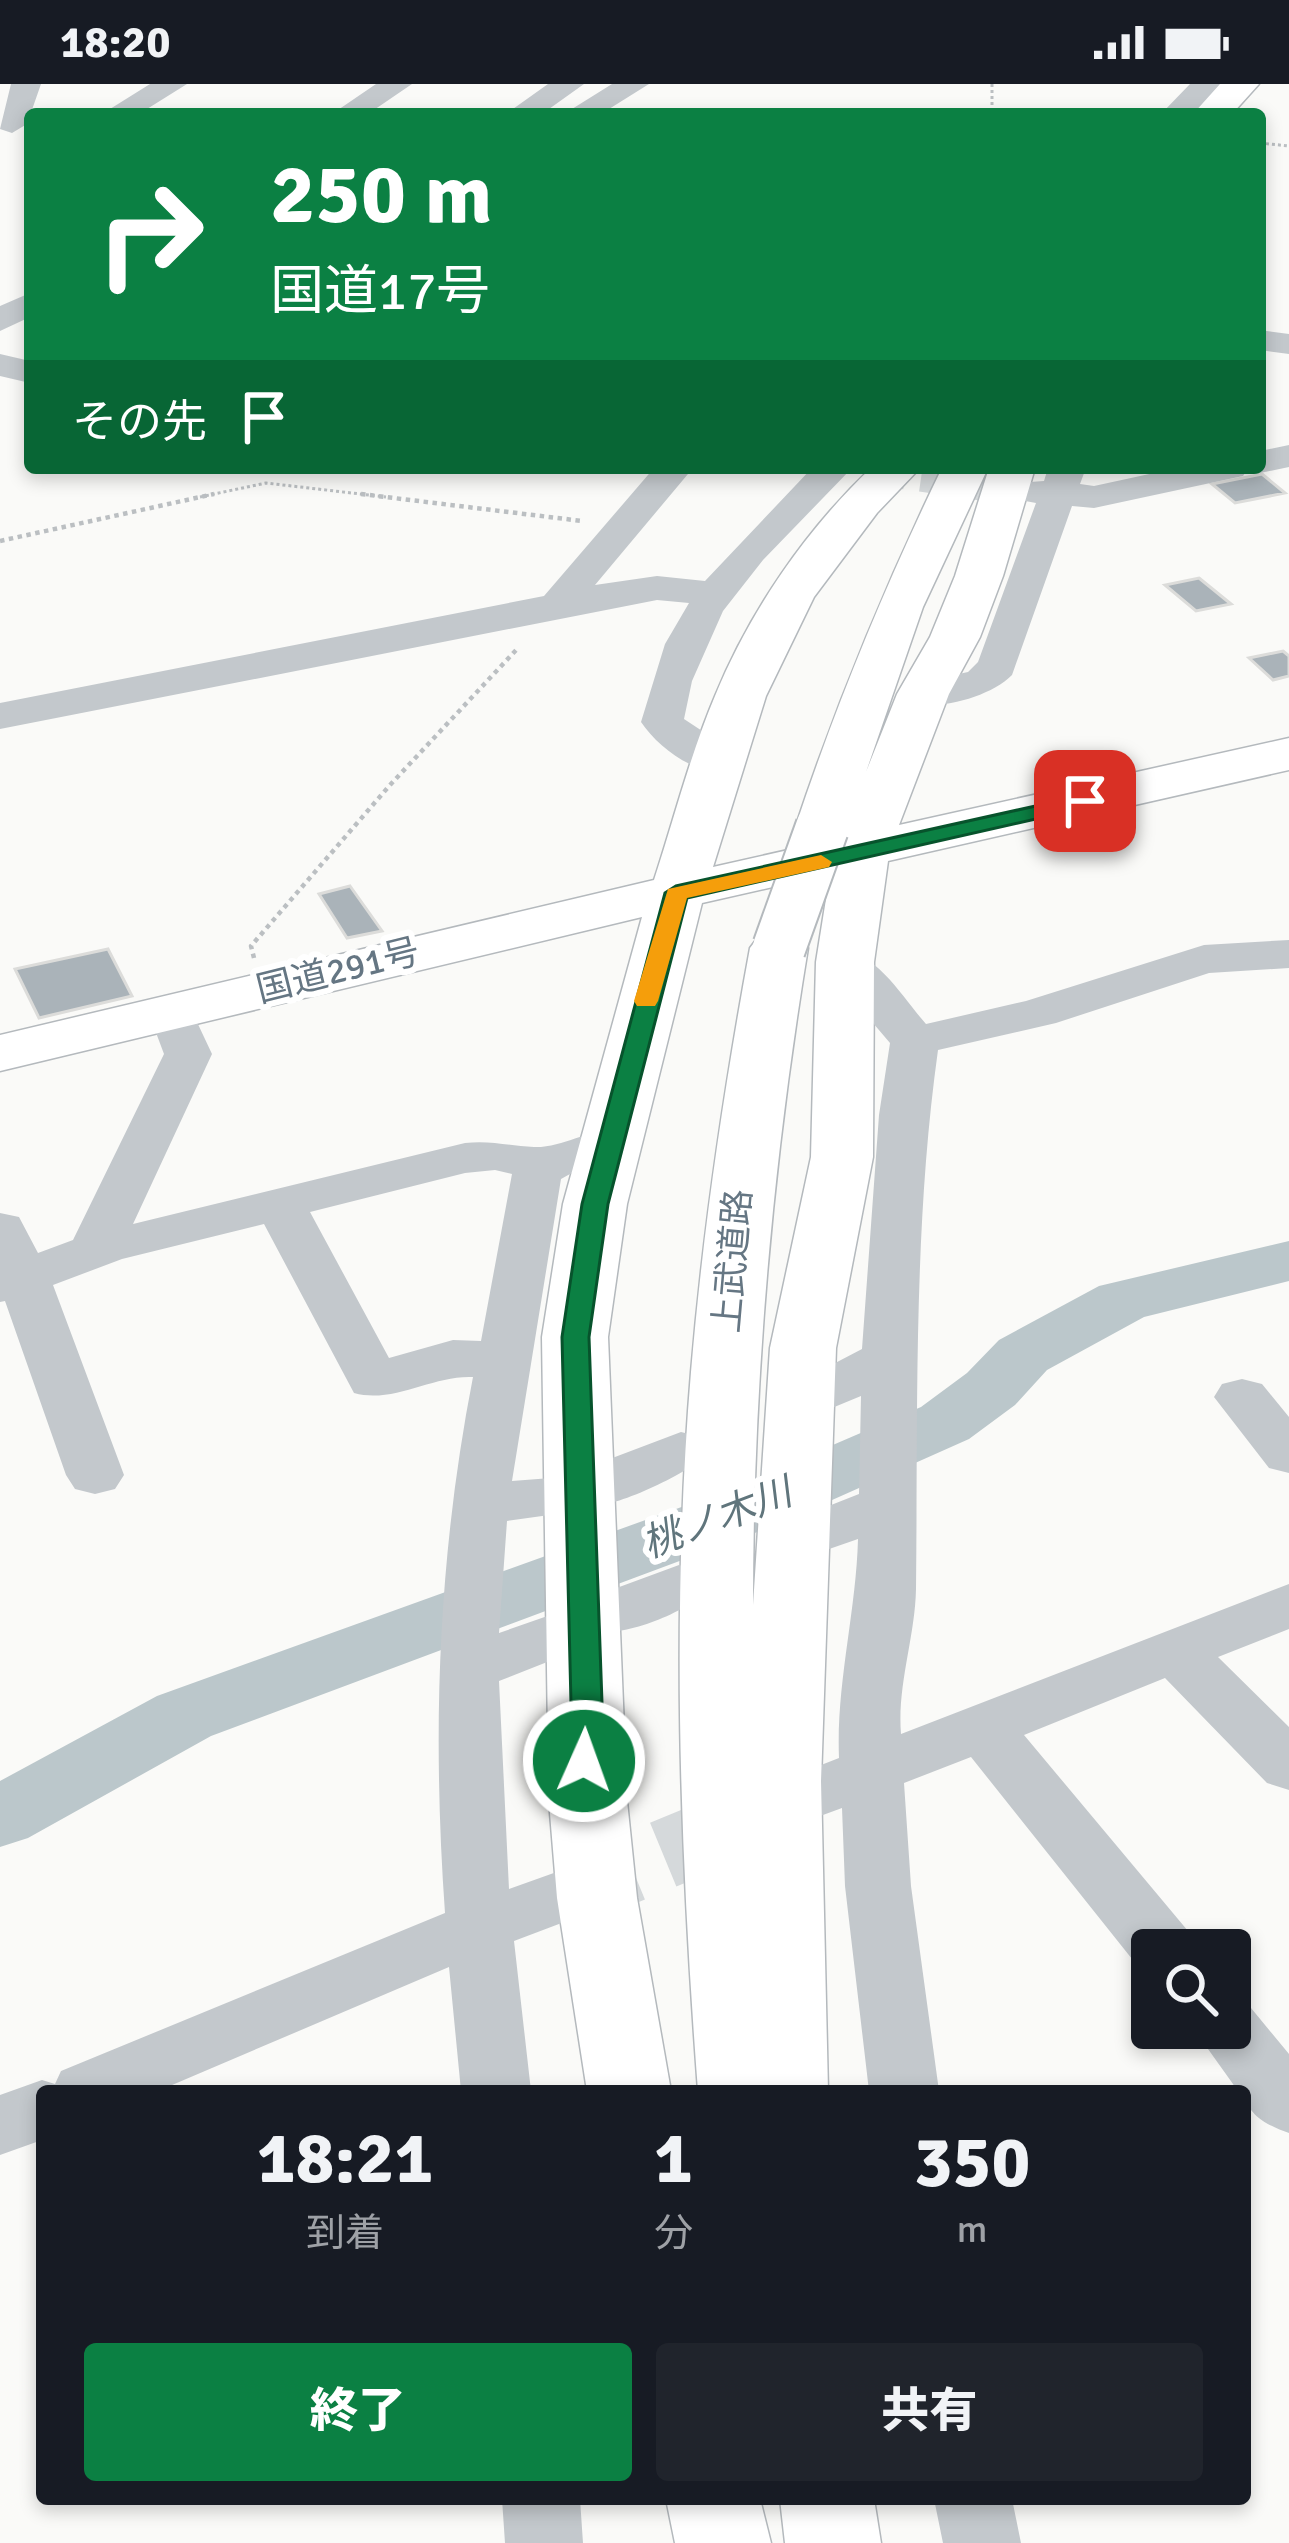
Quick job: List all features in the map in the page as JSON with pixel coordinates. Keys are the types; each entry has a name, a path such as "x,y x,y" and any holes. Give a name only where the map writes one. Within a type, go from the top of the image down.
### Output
{"highway":[{"path":"1217,108 1241,84"},
{"path":"1251,108 1275,84"},
{"path":"628,2085 591,1853 576,1498 575,1337 595,1204 672,907 740,696 791,594 861,502 891,474"},
{"name":"上武道路","path":"740,2085 724,1869 759,1427 739,1184 779,949 847,853 865,693 962,474"},
{"path":"759,1427 803,1348 842,1157 847,853 963,616 1041,480"},
{"path":"672,907 847,853 1289,754"},
{"path":"847,853 1289,780"},
{"name":"国道291号","path":"0,1053 272,987 672,907"},
{"name":"国道291号","path":"0,1070 672,907"},
{"path":"751,1553 782,1781 786,2085"},
{"path":"714,2505 723,2543"},
{"path":"789,2505 794,2543"},
{"path":"828,2505 833,2543"}],"street":[{"path":"14,124 26,84"},
{"path":"128,108 172,84"},
{"path":"357,108 397,84"},
{"path":"531,108 569,84"},
{"path":"590,108 634,84"},
{"path":"1183,108 1207,84"},
{"path":"559,603 669,474"},
{"path":"719,761 680,740 662,722 667,691 710,593 827,474"},
{"path":"1041,480 1094,497 1202,474"},
{"path":"0,716 559,603 657,588 710,593"},
{"path":"915,1041 1039,1013 1204,959 1289,954"},
{"path":"845,962 915,1041 904,1115 890,1369 886,1598 868,1707 868,1773 903,2085"},
{"path":"94,1251 188,1054 179,1030"},
{"path":"95,1475 8,1264 94,1251 465,1158 495,1155 544,1164 612,1142"},
{"path":"495,2085 478,1927 470,1660 479,1524 536,1176 544,1164"},
{"path":"279,1204 374,1380 453,1358 505,1360"},
{"path":"479,1524 576,1498 759,1427 890,1369"},
{"path":"1242,1397 1289,1454"},
{"path":"470,1660 751,1553 890,1493"},
{"path":"793,1802 1289,1605"},
{"path":"1174,1650 1289,1766"},
{"path":"981,1726 1147,1929"},
{"path":"100,2085 565,1895"},
{"path":"1244,2049 1289,2104"},
{"path":"0,2126 36,2111"},
{"path":"541,2505 544,2543"},
{"path":"974,2505 982,2543"}],"path":[{"path":"0,541 266,483 624,526"},
{"path":"272,987 251,946 390,785 559,603"}],"building":[{"path":"1262,474 1285,493 1235,503 1212,484"},
{"path":"1199,578 1231,604 1196,611 1165,585"},
{"path":"1283,651 1289,656 1289,676 1273,680 1249,658"},
{"path":"350,886 382,931 347,938 319,894"},
{"path":"108,949 132,996 39,1018 15,969"}],"waterway":[{"name":"桃ノ木川","path":"0,1817 184,1716 751,1508 945,1423 991,1389 1023,1355 1122,1301 1289,1261"}],"tunnel":[{"path":"914,474 1008,488"},
{"path":"568,1894 752,1818"}],"slow traffic":[{"path":"646,1001 676,893 821,862"}],"route":[{"path":"584,1761 587,1703 575,1337 595,1204 676,893 1085,801"}]}
